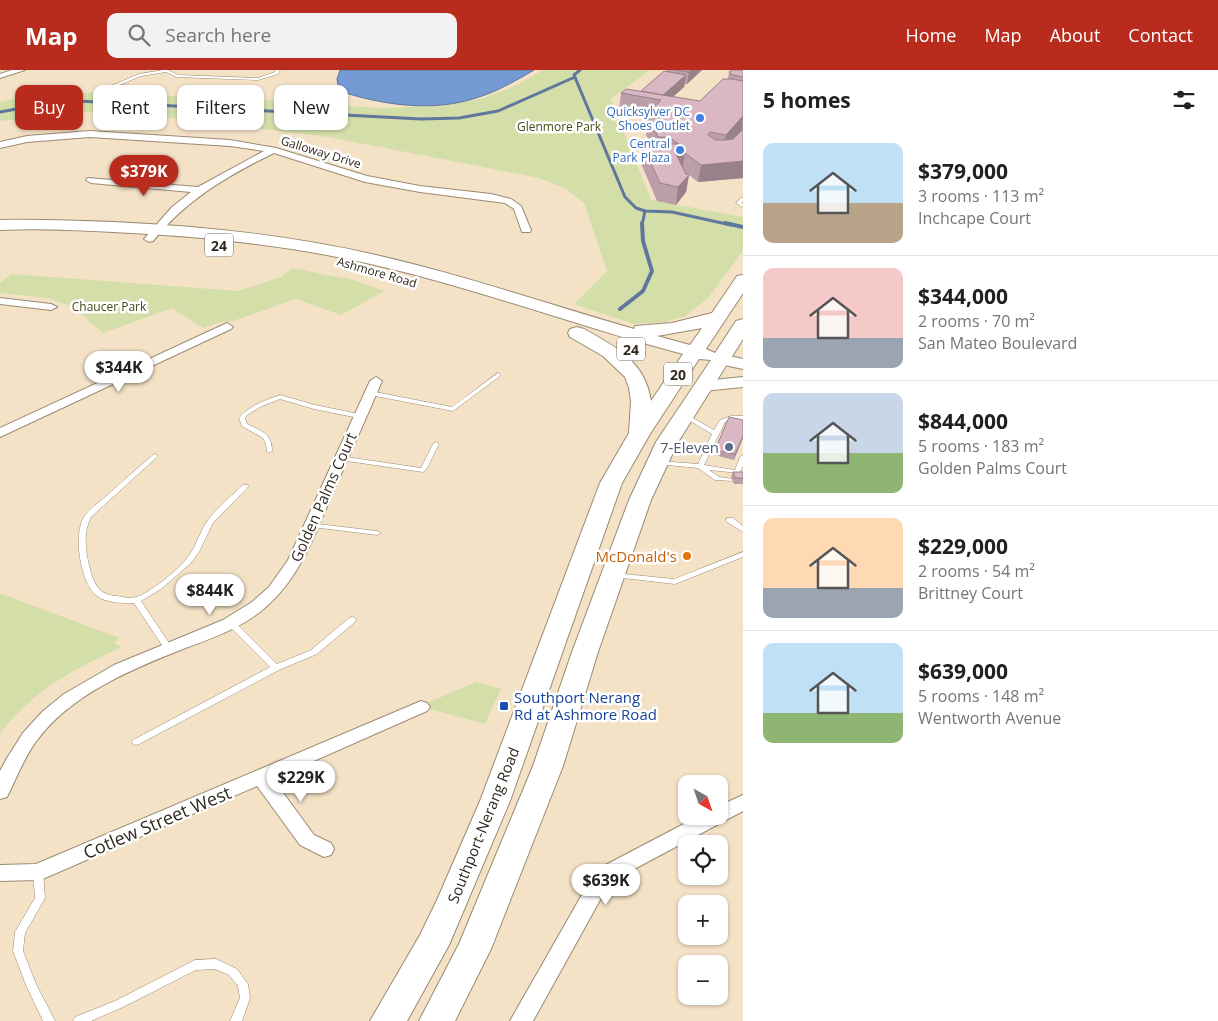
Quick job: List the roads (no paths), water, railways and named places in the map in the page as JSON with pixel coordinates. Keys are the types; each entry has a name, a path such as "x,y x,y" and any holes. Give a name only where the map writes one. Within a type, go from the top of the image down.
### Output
{"main road":[{"name":"Ashmore Road","path":"0,225 68,225 153,234 327,258 356,264 577,333 690,358"},
{"name":"Ashmore Road","path":"0,232 153,234 293,244 377,260 554,309 617,329 690,358 713,371 743,375"},
{"name":"Southport-Nerang Road","path":"388,1021 432,944 495,801 611,483 639,434 743,280"},
{"path":"617,329 670,330 685,328 720,316"},
{"name":"20","path":"437,1021 474,949 548,766 585,652 637,508 657,463 684,416 743,326"},
{"path":"577,333 608,351 627,365 637,380 641,399 639,434"},
{"name":"Ashmore Road","path":"713,371 743,364"},
{"path":"713,371 743,382"}],"street":[{"path":"0,76 21,70"},
{"name":"Galloway Drive","path":"0,145 27,139 90,134 230,143 273,150 365,179 420,189 491,196 508,201 518,208 526,230"},
{"path":"153,234 184,200 230,171 273,150"},
{"path":"91,180 200,190"},
{"path":"0,301 51,307"},
{"path":"0,433 227,327"},
{"name":"Golden Palms Court","path":"0,792 6,774 27,740 64,702 105,675 231,623 257,607 281,584 296,560 373,387"},
{"name":"Cotlew Street West","path":"0,873 38,872 421,707"},
{"path":"261,777 307,840 324,849"},
{"path":"728,810 743,802"},
{"path":"521,1021 603,876 701,825"}],"lane":[{"path":"115,85 140,75 165,71 177,76 258,79 272,75 278,70"},
{"path":"743,199 738,203 743,206"},
{"path":"373,387 453,409 498,375"},
{"path":"269,451 266,437 244,425 242,418 245,414 275,399 287,398 314,407 360,416"},
{"path":"684,416 724,439"},
{"path":"700,466 715,435 724,426 725,420 743,418"},
{"path":"340,458 423,470 436,444"},
{"path":"709,449 717,451"},
{"path":"657,463 700,466 737,472 743,457 734,455"},
{"path":"156,456 88,516 82,525 81,534 85,563 93,589 102,597 136,600 164,583 193,556 212,520 245,486"},
{"path":"700,466 717,479 732,480"},
{"path":"730,520 743,530"},
{"path":"312,524 377,533"},
{"path":"613,575 670,583 743,554"},
{"path":"136,600 169,649"},
{"path":"136,742 276,668 314,652 352,620"},
{"path":"231,623 276,668"},
{"path":"38,872 40,898 20,932 18,951 31,985 49,1021"},
{"path":"79,1021 119,1004 195,965 216,964 233,972 243,984 245,998 236,1021"}],"water":[{"path":"340,70 534,70 479,97 462,102 426,106 391,103 348,94 348,85 338,85 337,79"}],"waterway":[{"path":"575,77 574,75 580,70"},
{"path":"0,112 48,103 78,101 421,119 459,118 498,111 575,77"},
{"path":"575,77 625,197 636,208 645,211"},
{"path":"642,225 645,211"},
{"path":"645,211 672,212 731,225"},
{"path":"725,223 743,227"},
{"path":"620,309 643,291 652,271 643,241 642,225"}],"place":[{"name":"Quicksylver DC Shoes Outlet","path":"700,118"},
{"name":"Central Park Plaza","path":"680,150"},
{"name":"7-Eleven","path":"729,447"},
{"name":"McDonald's","path":"687,556"},
{"name":"Southport Nerang Rd at Ashmore Road","path":"504,706"}],"park label":[{"name":"Glenmore Park","path":"559,126"},
{"name":"Chaucer Park","path":"109,306"}]}
